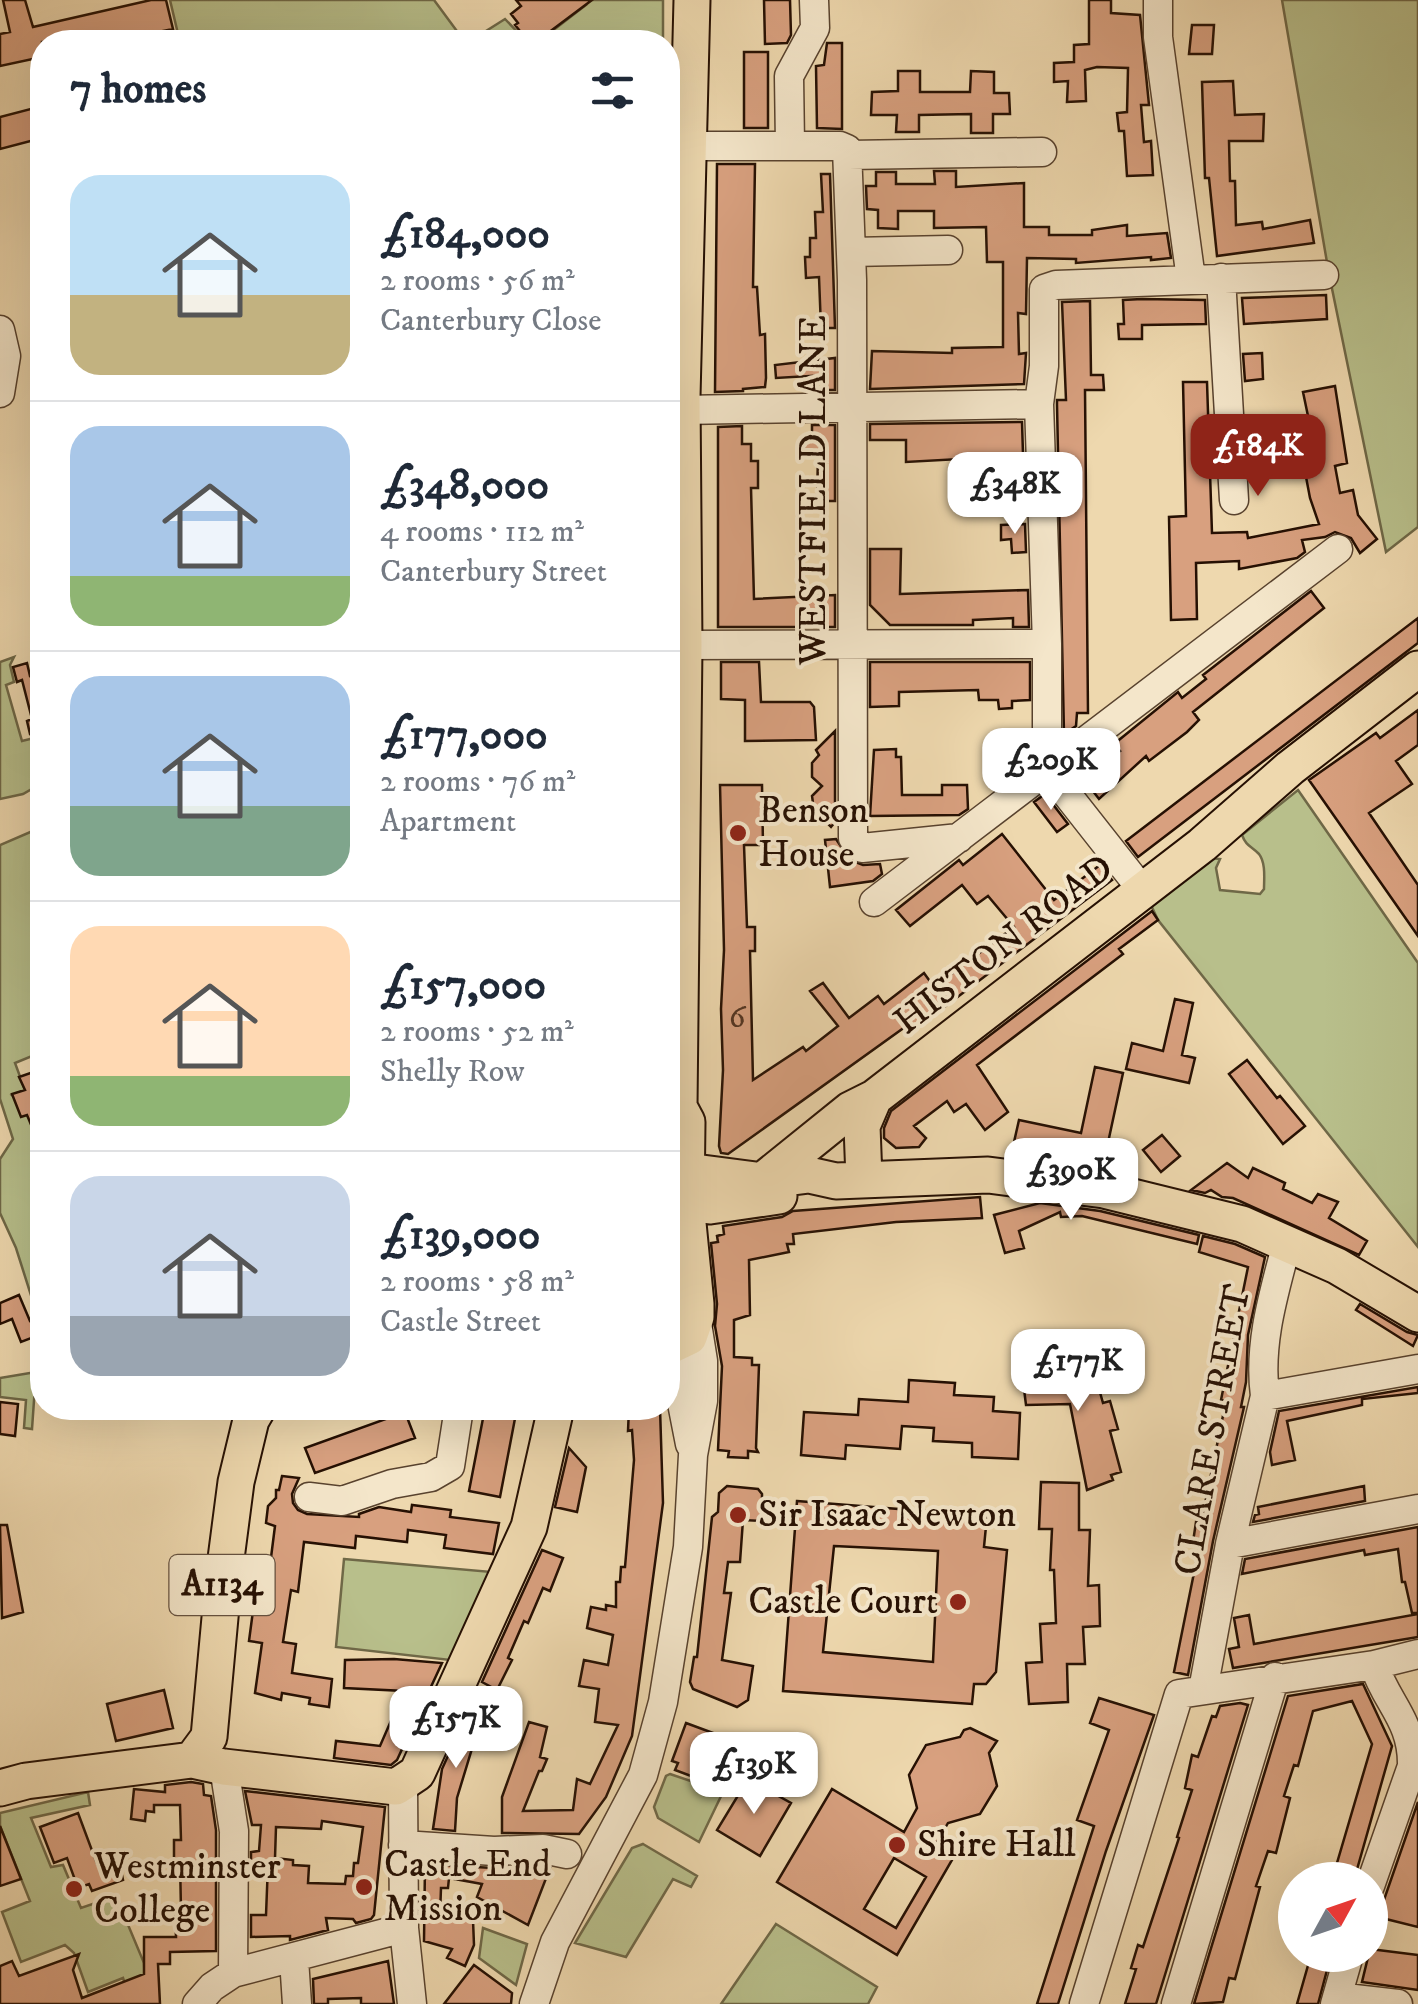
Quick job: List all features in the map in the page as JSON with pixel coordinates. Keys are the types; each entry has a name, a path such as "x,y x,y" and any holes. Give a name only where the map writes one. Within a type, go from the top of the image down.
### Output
{"main road":[{"path":"680,795 684,644 682,410 692,0"},
{"name":"HISTON ROAD","path":"762,1180 1143,891 1330,736 1418,670"},
{"path":"850,1180 862,1126 874,1098"},
{"path":"680,1118 687,1122 680,1163"},
{"path":"834,1124 850,1180"},
{"path":"680,1187 809,1175 850,1180 988,1174 1104,1190 1242,1224 1337,1266 1418,1314"},
{"path":"680,1189 710,1206 809,1192 850,1180"},
{"name":"A1134","path":"208,1764 224,1574 236,1482 251,1420"},
{"path":"0,1788 26,1781 208,1764 403,1785 417,1773 528,1527 553,1420"}],"street":[{"path":"790,145 790,76 815,28 814,0"},
{"path":"1158,0 1158,37 1191,278"},
{"path":"688,146 1042,152"},
{"name":"WESTFIELD LANE","path":"844,151 851,252 853,838 862,848 959,838"},
{"path":"851,252 948,250"},
{"path":"1143,891 1046,769 1047,644 1040,404 1045,287 1324,275"},
{"path":"1222,278 1234,500"},
{"path":"0,330 6,356 0,393"},
{"path":"682,410 1040,404"},
{"path":"874,902 1338,550"},
{"path":"684,644 1047,644"},
{"name":"CLARE STREET","path":"1084,2004 1191,1692 1264,1396 1266,1324 1287,1242"},
{"path":"1264,1396 1418,1369"},
{"path":"534,2004 555,1942 652,1753 686,1564 693,1455 685,1427 680,1371"},
{"path":"309,1496 342,1501 431,1476 450,1466 458,1420"},
{"path":"1230,1544 1418,1509"},
{"path":"1191,1692 1374,1665 1418,1654"},
{"path":"1374,1665 1409,1732 1412,1766 1378,1862"},
{"path":"1176,2004 1275,1677"},
{"path":"208,1764 231,1799 233,1973"},
{"path":"403,1785 404,1928 412,2004"},
{"path":"403,1845 494,1851 544,1849 567,1854"},
{"path":"197,2004 212,1987 233,1973 404,1928"},
{"path":"294,1959 297,2004"},
{"path":"1345,1972 1336,2000 1398,2004"}],"green space":[{"path":"170,0 434,0 456,30 177,30"},
{"path":"583,0 663,0 663,30 554,30 586,5"},
{"path":"1282,0 1418,0 1418,527 1386,552 1329,274"},
{"path":"505,19 516,30 488,30"},
{"path":"14,657 10,665 14,682 6,685 22,741 30,739 30,790 0,799 0,662"},
{"path":"1298,790 1418,963 1418,1247 1158,920 1150,903 1209,858 1220,859 1216,868 1220,890 1260,894 1264,889 1263,862 1242,835"},
{"path":"30,832 30,1057 15,1063 25,1090 12,1095 30,1109 30,1292 0,1213 0,1159 13,1139 0,1099 0,845"},
{"path":"30,1373 32,1429 24,1428 26,1400 0,1397 0,1378"},
{"path":"344,1559 492,1572 450,1660 336,1647"},
{"path":"670,1774 723,1792 699,1842 658,1818 654,1807"},
{"path":"88,1792 90,1805 31,1818 51,1867 63,1865 81,1908 116,1896 144,1963 146,2004 132,2004 123,1978 88,1992 74,1953 65,1945 21,1962 2,1912 30,1901 0,1826 0,1813"},
{"path":"643,1844 697,1876 691,1887 673,1879 626,1957 575,1943 632,1848"},
{"path":"776,1924 877,1987 868,2004 721,2004"},
{"path":"483,1928 527,1944 516,1985 479,1958"}],"building":[{"path":"3,0 25,0 33,27 166,0 173,29 30,30 30,60 0,66 0,34 10,32"},
{"path":"516,0 592,0 552,30 519,30 511,14 521,6"},
{"path":"764,0 790,0 791,35 787,43 765,44"},
{"path":"1089,0 1111,0 1111,13 1140,15 1149,105 1141,105 1144,142 1151,141 1153,175 1127,176 1124,131 1119,131 1117,113 1127,112 1128,68 1085,70 1086,101 1067,102 1068,81 1054,82 1054,63 1074,62 1074,45 1089,44"},
{"path":"1192,25 1214,25 1212,54 1189,54"},
{"path":"827,43 842,43 842,129 817,128 816,66 824,65"},
{"path":"744,52 768,52 768,128 744,128"},
{"path":"898,71 920,71 920,92 970,92 971,71 994,72 994,93 1009,93 1010,114 993,114 993,133 971,133 971,114 919,115 919,132 896,132 897,115 871,115 872,92 898,91"},
{"path":"1233,81 1235,115 1264,114 1263,141 1229,141 1236,225 1262,222 1263,229 1310,220 1314,243 1217,256 1209,178 1205,178 1202,82"},
{"path":"30,109 30,141 0,149 0,117"},
{"path":"717,164 755,164 753,287 757,287 760,335 765,334 766,378 765,387 743,391 715,392"},
{"path":"934,171 956,171 956,187 1024,183 1024,227 1049,227 1049,235 1092,235 1092,230 1127,225 1127,236 1167,233 1171,258 1076,263 1076,259 1027,258 1026,314 1018,313 1019,354 1026,353 1024,384 870,389 872,351 952,353 952,348 1003,347 1003,262 987,262 986,227 934,228 934,211 898,211 898,229 878,228 878,210 867,209 866,186 876,186 876,172 896,172 896,184 935,184"},
{"path":"821,174 830,174 835,328 821,328 819,277 806,278 805,257 810,257 810,238 816,238 815,212 823,212"},
{"path":"1326,295 1327,319 1244,324 1242,298"},
{"path":"1123,300 1205,300 1206,324 1142,325 1142,339 1119,339 1118,324 1124,324"},
{"path":"1090,301 1091,375 1103,375 1104,390 1085,390 1088,713 1077,713 1076,726 1064,734 1057,405 1057,400 1066,400 1062,302"},
{"path":"1262,353 1263,379 1245,381 1243,354"},
{"path":"835,358 835,390 826,390 826,375 776,378 775,365"},
{"path":"1183,382 1207,382 1212,533 1247,532 1248,538 1319,524 1295,419 1308,416 1303,392 1335,386 1347,463 1335,466 1340,493 1353,490 1358,515 1377,539 1360,553 1351,538 1335,532 1302,540 1305,552 1297,558 1239,569 1239,561 1196,563 1197,619 1171,620 1169,517 1186,516"},
{"path":"1022,422 1023,454 1016,455 1016,462 996,463 996,457 906,462 906,440 870,440 870,424"},
{"path":"812,425 835,425 835,501 817,501 818,454 804,454 804,436 812,436"},
{"path":"742,426 742,444 751,444 751,461 758,461 758,488 751,488 754,599 835,595 835,627 718,627 718,427"},
{"path":"1025,524 1026,552 1012,553 1011,539 1001,540 1001,525"},
{"path":"870,549 901,549 900,594 1028,590 1029,627 1013,627 1013,618 973,620 973,625 890,625 870,605"},
{"path":"1311,591 1324,608 1193,712 1199,720 1187,732 1149,761 1146,756 1099,799 1083,778 1120,751 1114,744 1178,692 1182,698 1206,679 1203,675"},
{"path":"1418,618 1418,643 1138,857 1126,841"},
{"path":"721,662 759,662 761,702 810,702 814,707 816,740 745,741 745,700 721,699"},
{"path":"870,662 1030,662 1030,700 1012,701 1012,708 999,709 998,700 979,700 978,690 899,692 899,706 870,707"},
{"path":"27,663 30,711 22,680 17,682 13,667"},
{"path":"1418,710 1418,745 1396,761 1412,784 1369,813 1418,885 1418,936 1309,780 1376,733 1380,738"},
{"path":"835,731 835,822 831,827 814,810 812,796 822,786 812,777 812,763 819,755 816,750"},
{"path":"1030,748 1030,762 1013,775 1000,775 999,750"},
{"path":"896,749 896,757 901,757 902,795 942,795 942,785 967,785 968,809 959,815 870,816 874,750"},
{"path":"720,785 762,785 763,845 744,845 747,927 755,927 755,951 750,951 753,1080 803,1047 806,1051 838,1026 810,991 823,983 849,1018 878,996 884,1004 924,973 934,987 1014,927 988,896 977,904 962,885 910,926 896,910 959,860 963,865 1002,834 1054,900 1100,865 1112,880 910,1033 905,1027 728,1154 721,1153 724,950"},
{"path":"1045,794 1068,824 1057,832 1034,802"},
{"path":"836,839 850,860 863,865 880,864 882,874 873,881 830,887 825,840"},
{"path":"1152,911 1158,920 1119,949 1123,954 977,1065 1008,1112 985,1130 966,1104 954,1112 947,1101 914,1126 926,1138 919,1147 896,1148 884,1138 891,1111"},
{"path":"1175,999 1193,1003 1182,1055 1195,1058 1189,1083 1126,1069 1132,1043 1163,1051"},
{"path":"1247,1060 1305,1126 1283,1144 1229,1074"},
{"path":"1095,1067 1123,1073 1106,1152 1134,1158 1131,1175 1082,1162 1083,1157 1014,1142 1019,1120 1081,1133"},
{"path":"30,1073 30,1122 27,1115 21,1117 12,1094 25,1090 19,1077"},
{"path":"1162,1135 1180,1156 1161,1172 1143,1150"},
{"path":"1227,1163 1248,1178 1253,1168 1285,1183 1283,1189 1312,1203 1318,1194 1338,1202 1329,1218 1367,1241 1359,1255 1233,1198 1211,1190 1191,1190"},
{"path":"980,1197 982,1218 896,1222 793,1234 794,1244 787,1244 789,1252 749,1260 750,1315 734,1320 734,1357 752,1358 752,1365 759,1365 758,1452 748,1451 748,1458 728,1457 729,1451 718,1450 722,1366 715,1326 717,1304 711,1243 718,1242 717,1236 724,1234 723,1226 782,1217 793,1211"},
{"path":"1040,1203 1100,1211 1199,1235 1197,1244 1082,1216 1061,1217 1060,1212 1019,1231 1024,1248 1005,1253 994,1215"},
{"path":"1203,1236 1265,1257 1248,1335 1244,1407 1188,1675 1174,1672 1200,1543 1193,1542 1196,1522 1201,1523 1226,1401 1221,1400 1248,1267 1199,1252"},
{"path":"19,1295 30,1321 30,1339 21,1342 12,1319 0,1324 0,1303"},
{"path":"1360,1304 1418,1335 1413,1346 1356,1310"},
{"path":"1092,1364 1103,1403 1110,1401 1118,1429 1110,1431 1121,1472 1111,1475 1113,1480 1087,1490 1070,1404 1026,1405 1021,1365"},
{"path":"909,1380 955,1383 954,1395 994,1397 993,1411 1020,1413 1018,1459 972,1457 972,1443 933,1441 934,1428 902,1426 900,1449 846,1445 845,1459 801,1455 804,1412 858,1415 859,1399 908,1402"},
{"path":"1418,1387 1418,1393 1362,1399 1362,1405 1287,1421 1295,1460 1272,1465 1270,1452 1279,1411"},
{"path":"0,1402 18,1404 15,1436 0,1434"},
{"path":"383,1420 408,1420 415,1438 315,1473 305,1448"},
{"path":"483,1420 515,1420 500,1497 469,1491"},
{"path":"628,1420 660,1420 663,1503 632,1736 606,1797 579,1834 502,1833 502,1797 529,1722 547,1727 540,1757 547,1759 523,1811 573,1810 577,1779 590,1784 618,1725 595,1722 599,1689 579,1686 584,1660 608,1665 613,1635 587,1628 591,1607 616,1607 616,1582 620,1582 621,1567 625,1567 634,1460 632,1430 628,1431"},
{"path":"569,1448 586,1467 577,1512 555,1507"},
{"path":"282,1476 299,1478 292,1494 293,1503 307,1514 359,1517 379,1507 411,1512 412,1505 451,1510 450,1517 499,1523 493,1554 444,1548 446,1535 408,1530 407,1542 356,1536 355,1548 304,1542 298,1592 291,1590 283,1642 296,1644 292,1673 332,1679 329,1707 309,1704 310,1698 282,1693 281,1700 255,1693 262,1643 249,1641 256,1588 267,1589 275,1526 266,1523 268,1506 276,1498"},
{"path":"1041,1482 1079,1483 1079,1530 1090,1530 1088,1586 1099,1585 1100,1626 1083,1627 1085,1664 1067,1664 1068,1702 1029,1704 1026,1663 1042,1662 1040,1624 1056,1623 1054,1570 1050,1570 1052,1529 1039,1529"},
{"path":"727,1486 758,1489 762,1494 762,1521 743,1520 740,1562 728,1562 724,1593 731,1593 722,1660 753,1666 748,1700 737,1707 693,1689 690,1682 697,1657 712,1517 718,1512 719,1493"},
{"path":"1364,1486 1365,1501 1253,1522 1259,1514 1258,1507"},
{"name":"Castle Court","path":"797,1501 987,1516 984,1547 1007,1550 996,1672 986,1684 974,1684 972,1704 783,1691","holes":["834,1546 938,1551 933,1662 823,1652"]},
{"path":"0,1525 7,1525 23,1612 2,1618"},
{"path":"1418,1527 1418,1613 1412,1613 1402,1582 1398,1549 1365,1555 1364,1550 1242,1574 1245,1559"},
{"path":"542,1550 563,1558 550,1591 543,1588 528,1623 524,1621 508,1658 512,1660 497,1690 482,1682"},
{"path":"1418,1614 1418,1637 1233,1668 1229,1649 1239,1647 1234,1618 1249,1615 1254,1644"},
{"path":"345,1660 442,1663 397,1760 391,1765 334,1758 336,1741 380,1746 404,1691 344,1688"},
{"path":"1363,1684 1392,1746 1359,1862 1337,1862 1372,1744 1352,1701 1313,1711 1298,1766 1294,1765 1284,1796 1290,1798 1276,1853 1268,1851 1256,1886 1260,1887 1235,1979 1229,1978 1223,2002 1194,2004 1288,1696"},
{"path":"164,1690 173,1728 116,1741 107,1704"},
{"path":"1099,1698 1154,1715 1058,2004 1037,2004 1094,1826 1077,1820 1109,1730 1090,1723"},
{"path":"471,1705 484,1709 457,1798 455,1831 433,1829 442,1769"},
{"path":"1248,1705 1156,2004 1125,2004 1136,1969 1131,1968 1138,1945 1143,1947 1192,1790 1185,1788 1192,1755 1198,1757 1212,1716 1216,1717 1220,1706"},
{"path":"686,1723 732,1740 723,1764 712,1760 710,1767 704,1765 699,1779 675,1770 678,1763 672,1761"},
{"name":"Shire Hall","path":"970,1728 997,1741 989,1753 997,1786 980,1814 948,1823 933,1849 952,1860 897,1955 777,1882 832,1789 904,1832 917,1808 909,1775 926,1745 960,1737","holes":["894,1858 926,1877 896,1928 864,1909"]},
{"path":"748,1779 791,1803 760,1856 717,1830"},
{"path":"203,1784 204,1795 211,1796 216,1830 216,1951 170,1952 170,1964 158,1964 160,2004 0,2004 0,1966 12,1961 19,1976 79,1954 73,1970 82,1998 144,1974 144,1937 176,1937 175,1911 181,1911 180,1861 174,1861 174,1840 181,1840 180,1805 154,1805 154,1812 146,1811 145,1821 131,1819 134,1789 165,1792 165,1785"},
{"path":"245,1791 385,1807 371,1919 356,1923 353,1919 326,1918 328,1930 290,1940 290,1936 251,1937 251,1915 266,1915 268,1864 251,1863 251,1852 259,1851 261,1825 252,1825","holes":["322,1821 363,1827 358,1863 354,1863 353,1876 346,1876 345,1884 308,1883 309,1866 275,1858 276,1827 321,1829"]},
{"path":"1418,1802 1418,1927 1388,1920 1388,1888"},
{"path":"78,1813 97,1864 118,1856 123,1880 92,1891 89,1884 78,1888 67,1858 54,1863 40,1827"},
{"path":"0,1826 21,1879 0,1886"},
{"path":"425,1864 550,1868 528,1925 477,1897 482,1884 449,1878 448,1888 441,1888 440,1915 473,1920 474,1945 465,1966 447,1958 452,1949 424,1941"},
{"path":"1388,1951 1418,1955 1418,1990 1362,1982 1364,1972 1388,1972"},
{"path":"388,1961 394,2004 361,2004 361,1998 328,1999 328,2004 314,2004 313,1979"},
{"path":"474,1965 512,1993 511,2004 444,2004"},
{"path":"1306,1972 1326,1972 1318,2004 1297,2004"}],"place":[{"name":"Benson House","path":"738,833"},
{"name":"Sir Isaac Newton","path":"738,1515"},
{"name":"Castle Court","path":"958,1602"},
{"name":"Shire Hall","path":"897,1845"},
{"name":"Castle End Mission","path":"364,1887"},
{"name":"Westminster College","path":"74,1889"}]}
